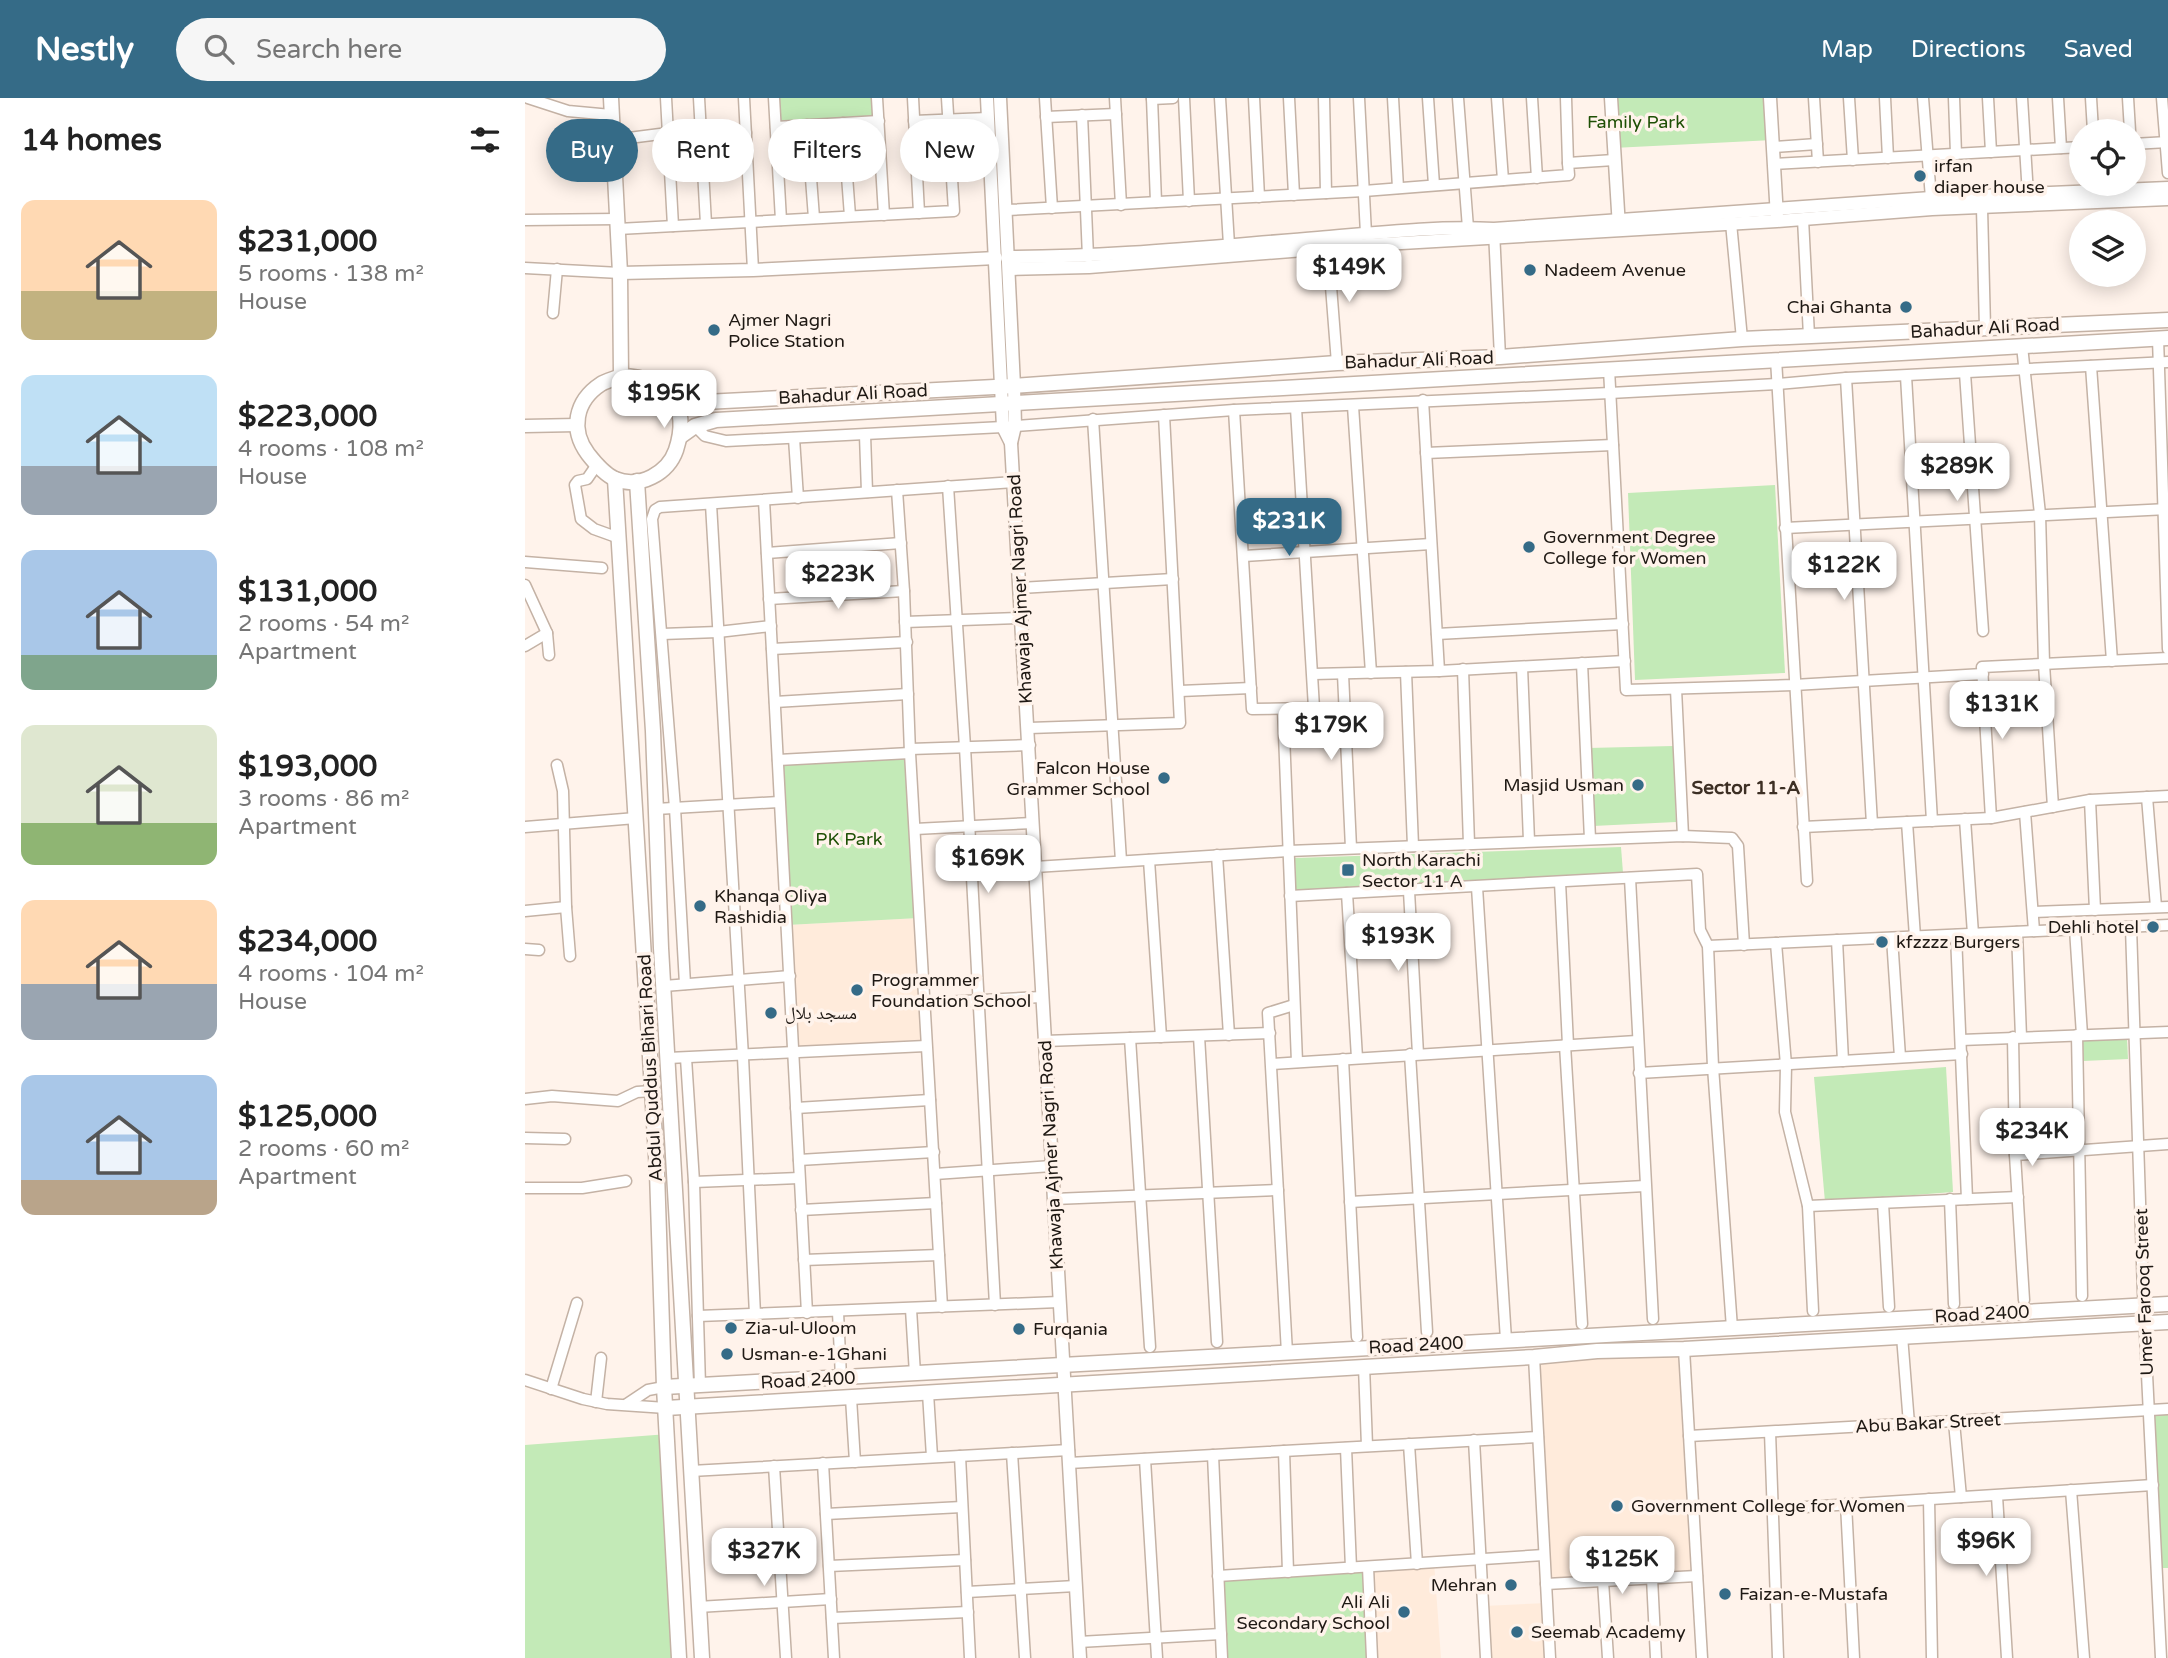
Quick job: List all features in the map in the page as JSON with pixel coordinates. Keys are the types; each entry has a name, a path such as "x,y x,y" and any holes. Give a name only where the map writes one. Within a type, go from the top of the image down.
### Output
{"main road":[{"path":"611,98 611,119"},
{"path":"615,182 620,273 621,376"},
{"name":"Bahadur Ali Road","path":"671,397 705,402 1008,386 1337,363 1500,358 1742,339 2168,320"},
{"name":"Bahadur Ali Road","path":"681,436 695,426 716,420 2163,338"},
{"path":"1707,342 1708,363"},
{"path":"621,376 639,377 657,383 677,406 683,425 673,459 649,479 615,479 596,466 584,449 576,430 579,412 587,396 601,383 621,376"},
{"name":"Abdul Quddus Bihari Road","path":"615,479 657,1172 664,1387 679,1658"},
{"name":"Abdul Quddus Bihari Road","path":"637,481 656,809 663,986 693,1386 687,1406 702,1658"},
{"name":"Road 2400","path":"664,1387 2168,1304"},
{"name":"Road 2400","path":"666,1408 1534,1357 1597,1351 1684,1349 2168,1322"},
{"path":"1595,1335 1597,1351"}],"street":[{"path":"529,98 568,111 611,115"},
{"path":"666,98 667,119"},
{"path":"699,98 700,119"},
{"path":"744,98 745,119"},
{"path":"774,98 775,119"},
{"path":"877,98 879,119"},
{"path":"913,98 914,119"},
{"path":"525,220 673,226 954,211 947,98"},
{"name":"Khawaja Ajmer Nagri Road","path":"987,98 1005,261"},
{"name":"Khawaja Ajmer Nagri Road","path":"1000,98 1007,210 1005,261 1009,427 1030,745 1080,1658"},
{"path":"1045,98 1052,208"},
{"path":"1115,98 1121,205"},
{"path":"1156,202 1152,99 1173,98"},
{"path":"1184,98 1189,201"},
{"path":"1220,98 1229,245"},
{"path":"1254,98 1259,197"},
{"path":"1289,98 1294,195"},
{"path":"1324,98 1326,193"},
{"path":"1359,98 1366,234"},
{"path":"1393,98 1398,188"},
{"path":"1428,98 1434,185"},
{"path":"1458,98 1468,228"},
{"path":"1497,98 1503,180"},
{"path":"1532,98 1537,178"},
{"path":"1007,210 1364,191 1569,175 1566,98"},
{"path":"1611,98 1619,224"},
{"path":"1770,98 1777,215"},
{"path":"1814,98 1818,162"},
{"path":"1849,98 1853,160"},
{"path":"1885,98 1888,158"},
{"path":"1923,98 1931,198"},
{"path":"1954,98 1956,154"},
{"path":"1988,98 1991,152"},
{"path":"2022,98 2028,195"},
{"path":"2058,98 2061,148"},
{"path":"2091,98 2092,119"},
{"path":"2128,98 2129,119"},
{"path":"2162,98 2168,173"},
{"path":"1045,117 1115,114"},
{"path":"1082,115 1088,257"},
{"path":"937,119 988,118"},
{"path":"2146,143 2167,142"},
{"path":"1773,147 1817,145"},
{"path":"1774,164 2069,148"},
{"path":"1568,163 1614,160"},
{"path":"671,182 673,226"},
{"path":"704,182 706,224"},
{"path":"749,182 753,270"},
{"path":"779,182 781,220"},
{"path":"811,182 814,218"},
{"path":"847,182 850,216"},
{"path":"882,182 884,215"},
{"path":"917,182 919,213"},
{"path":"1005,261 1089,267 1494,233 1777,215 1931,198 2168,188"},
{"path":"1619,224 1731,223 1777,215 1803,219 1932,209 2168,199"},
{"path":"1982,208 1985,328"},
{"path":"1803,219 1809,336"},
{"path":"1731,223 1742,339"},
{"path":"525,268 620,273 1005,261 1468,228 1494,233"},
{"path":"1494,233 1500,358"},
{"path":"1328,248 1337,363"},
{"path":"552,313 557,269"},
{"path":"2163,338 2168,649"},
{"path":"2022,346 2040,514 2044,664 2053,807"},
{"path":"1776,359 1807,881"},
{"path":"695,426 705,436 726,441 865,435 1234,410 1610,393 2163,362"},
{"path":"2091,366 2112,661"},
{"path":"1609,369 1626,690 1794,685 1983,674"},
{"path":"1965,373 1973,518 1983,631"},
{"path":"1906,376 1932,821"},
{"path":"1846,378 1872,824"},
{"path":"1423,400 1439,671"},
{"path":"1353,406 1371,673"},
{"path":"1234,410 1252,709 1314,708 1296,408"},
{"path":"1029,728 1180,723 1164,415"},
{"path":"1093,419 1121,861"},
{"path":"525,426 576,425"},
{"path":"865,435 867,492"},
{"path":"795,438 798,498"},
{"path":"1426,453 1613,445"},
{"path":"596,466 587,479 578,481 575,485 581,519 594,529 619,538"},
{"path":"685,984 653,515 660,507 1014,482"},
{"path":"948,486 958,621 995,1305"},
{"path":"897,490 942,1307"},
{"path":"764,500 807,1313"},
{"path":"711,504 755,1315"},
{"path":"1785,528 2166,509"},
{"path":"767,553 901,543"},
{"path":"1244,556 1431,544"},
{"path":"525,562 601,568"},
{"path":"1020,588 1173,579"},
{"path":"525,585 547,633 549,655"},
{"path":"769,599 904,591"},
{"path":"905,622 1021,618"},
{"path":"1437,634 1623,624"},
{"path":"662,634 718,632 771,626"},
{"path":"525,646 547,633"},
{"path":"772,649 907,642"},
{"path":"1991,818 1982,667 2168,659"},
{"path":"1313,674 1439,671 1625,661"},
{"path":"1582,663 1590,839"},
{"path":"1522,667 1529,841"},
{"path":"1464,669 1469,844"},
{"path":"1406,672 1413,846"},
{"path":"1343,674 1351,848"},
{"path":"1180,691 1251,688"},
{"path":"1677,689 1683,836"},
{"path":"775,702 908,694"},
{"path":"1283,709 1297,1062"},
{"path":"778,760 1030,745"},
{"path":"557,765 563,790 570,956"},
{"path":"1803,827 1991,818 2090,800 2168,796"},
{"path":"2147,797 2156,908"},
{"path":"2090,800 2095,909"},
{"path":"656,809 779,802"},
{"path":"2025,813 2034,931"},
{"path":"525,827 636,818"},
{"path":"1965,819 1973,934"},
{"path":"1907,822 1915,937"},
{"path":"915,829 1033,823"},
{"path":"1035,867 1351,848 1724,836 1732,838 1738,846 1744,945"},
{"path":"1217,855 1230,1035"},
{"path":"1149,860 1161,1037"},
{"path":"1290,896 1697,874 1700,930 1708,946 1713,1067 1732,1328"},
{"path":"1630,878 1653,1319"},
{"path":"1560,882 1582,1324"},
{"path":"1477,887 1506,1340"},
{"path":"1409,891 1419,1198 1427,1332"},
{"path":"1347,893 1357,1058"},
{"path":"2033,912 2168,907"},
{"path":"525,911 566,908"},
{"path":"1708,946 2168,925"},
{"name":"Umer Farooq Street","path":"2131,927 2144,1324 2153,1485 2162,1568 2161,1658"},
{"path":"2075,929 2080,1035 2082,1296"},
{"path":"2017,932 2015,1155 2024,1300"},
{"path":"1956,935 1967,1199"},
{"path":"1892,938 1900,1057"},
{"path":"1837,940 1843,1061"},
{"path":"1776,943 1786,1065 1785,1112 1808,1206 1813,1311"},
{"path":"525,949 539,950"},
{"path":"663,986 790,976"},
{"path":"924,1003 1042,997"},
{"path":"1287,1353 1268,1013 1294,1005"},
{"path":"1961,1040 2168,1032"},
{"path":"1045,1041 1270,1033"},
{"path":"1199,1036 1217,1342"},
{"path":"1131,1038 1150,1347"},
{"path":"1272,1064 1637,1041"},
{"path":"668,1058 926,1046"},
{"path":"1639,1073 1962,1054"},
{"path":"686,1058 694,1182 698,1317 693,1386"},
{"path":"1343,1059 1357,1337"},
{"path":"525,1099 552,1096 618,1101 637,1092 652,1091"},
{"path":"796,1108 930,1100"},
{"path":"525,1138 565,1139"},
{"path":"2015,1155 2168,1144"},
{"path":"799,1160 934,1152"},
{"path":"935,1174 1052,1166"},
{"path":"694,1182 799,1178"},
{"path":"525,1188 582,1188 626,1181"},
{"path":"1350,1202 1645,1186"},
{"path":"1054,1199 1279,1190"},
{"path":"1808,1206 2018,1197"},
{"path":"1950,1199 1954,1304"},
{"path":"801,1210 936,1203"},
{"path":"1883,1203 1889,1307"},
{"path":"804,1260 939,1255"},
{"path":"698,1317 1059,1302"},
{"path":"551,1390 577,1303"},
{"path":"911,1308 915,1374"},
{"path":"838,1312 841,1378"},
{"path":"1902,1336 1909,1424"},
{"path":"1684,1349 1702,1658"},
{"path":"1534,1357 1550,1658"},
{"path":"596,1402 601,1358"},
{"path":"1364,1366 1367,1446"},
{"path":"525,1380 596,1402 666,1408"},
{"path":"627,1404 648,1390 664,1387"},
{"path":"928,1393 932,1457"},
{"path":"851,1398 855,1462"},
{"name":"Abu Bakar Street","path":"1689,1436 2168,1409"},
{"path":"1954,1422 1961,1497"},
{"path":"1770,1432 1778,1658"},
{"path":"1069,1463 1538,1437"},
{"path":"1474,1440 1486,1658"},
{"path":"1409,1444 1417,1563"},
{"path":"1346,1448 1351,1568"},
{"path":"691,1471 1069,1450"},
{"path":"1284,1451 1288,1572"},
{"path":"1012,1453 1025,1658"},
{"path":"1213,1455 1222,1658"},
{"path":"960,1456 970,1658"},
{"path":"1145,1459 1157,1658"},
{"path":"823,1463 834,1658"},
{"path":"774,1466 786,1658"},
{"path":"1773,1509 2153,1485"},
{"path":"2071,1490 2084,1658"},
{"path":"1997,1496 2007,1658"},
{"path":"1929,1499 1932,1658"},
{"path":"1846,1504 1854,1658"},
{"path":"826,1514 963,1507"},
{"path":"1218,1576 1544,1555"},
{"path":"829,1566 965,1560"},
{"path":"1368,1567 1372,1658"},
{"path":"1546,1584 1697,1576"},
{"path":"1652,1578 1656,1658"},
{"path":"1603,1581 1608,1658"},
{"path":"967,1592 1076,1586"},
{"path":"698,1607 831,1600"},
{"path":"832,1618 968,1612"},
{"path":"1079,1642 1221,1634"}],"shaded area":[{"name":"Programmer Foundation School","path":"919,918 926,1046 794,1053 787,925"},
{"name":"Government College for Women","path":"1684,1349 1697,1576 1546,1584 1534,1357"},
{"name":"Ali Ali Secondary School","path":"1434,1562 1441,1658 1372,1658 1368,1567"},
{"name":"Seemab Academy","path":"1547,1603 1550,1658 1486,1658 1484,1606"}],"green space":[{"path":"774,98 877,98 879,119 775,119"},
{"name":"Family Park","path":"1610,98 1770,98 1773,140 1613,148"},
{"path":"1775,485 1785,673 1635,680 1628,493"},
{"name":"Masjid Usman","path":"1673,746 1676,822 1593,826 1588,748"},
{"name":"PK Park","path":"910,749 919,918 787,925 778,760"},
{"path":"1621,847 1623,873 1296,890 1295,858"},
{"path":"2127,1038 2128,1059 2083,1061 2082,1040"},
{"path":"1946,1067 1953,1192 1825,1202 1814,1077"},
{"path":"2168,1409 2168,1568 2157,1568 2149,1410"},
{"path":"668,1434 680,1658 525,1658 525,1445"},
{"path":"1368,1567 1372,1658 1222,1658 1218,1576"}],"place":[{"name":"irfan diaper house","path":"1920,176"},
{"name":"Nadeem Avenue","path":"1530,270"},
{"name":"Chai Ghanta","path":"1906,307"},
{"name":"Ajmer Nagri Police Station","path":"714,330"},
{"name":"Government Degree College for Women","path":"1529,547"},
{"name":"Falcon House Grammer School","path":"1164,778"},
{"name":"Masjid Usman","path":"1638,785"},
{"name":"North Karachi Sector 11 A","path":"1348,870"},
{"name":"Khanqa Oliya Rashidia","path":"700,906"},
{"name":"Dehli hotel","path":"2153,927"},
{"name":"kfzzzz Burgers","path":"1882,942"},
{"name":"Programmer Foundation School","path":"857,990"},
{"name":"مسجد بلال","path":"771,1013"},
{"name":"Zia-ul-Uloom","path":"731,1328"},
{"name":"Furqania","path":"1019,1329"},
{"name":"Usman-e-1Ghani","path":"727,1354"},
{"name":"Government College for Women","path":"1617,1506"},
{"name":"Mehran","path":"1511,1585"},
{"name":"Faizan-e-Mustafa","path":"1725,1594"},
{"name":"Ali Ali Secondary School","path":"1404,1612"},
{"name":"Seemab Academy","path":"1517,1632"}],"district":[{"name":"Sector 11-A","path":"1746,787"}]}
